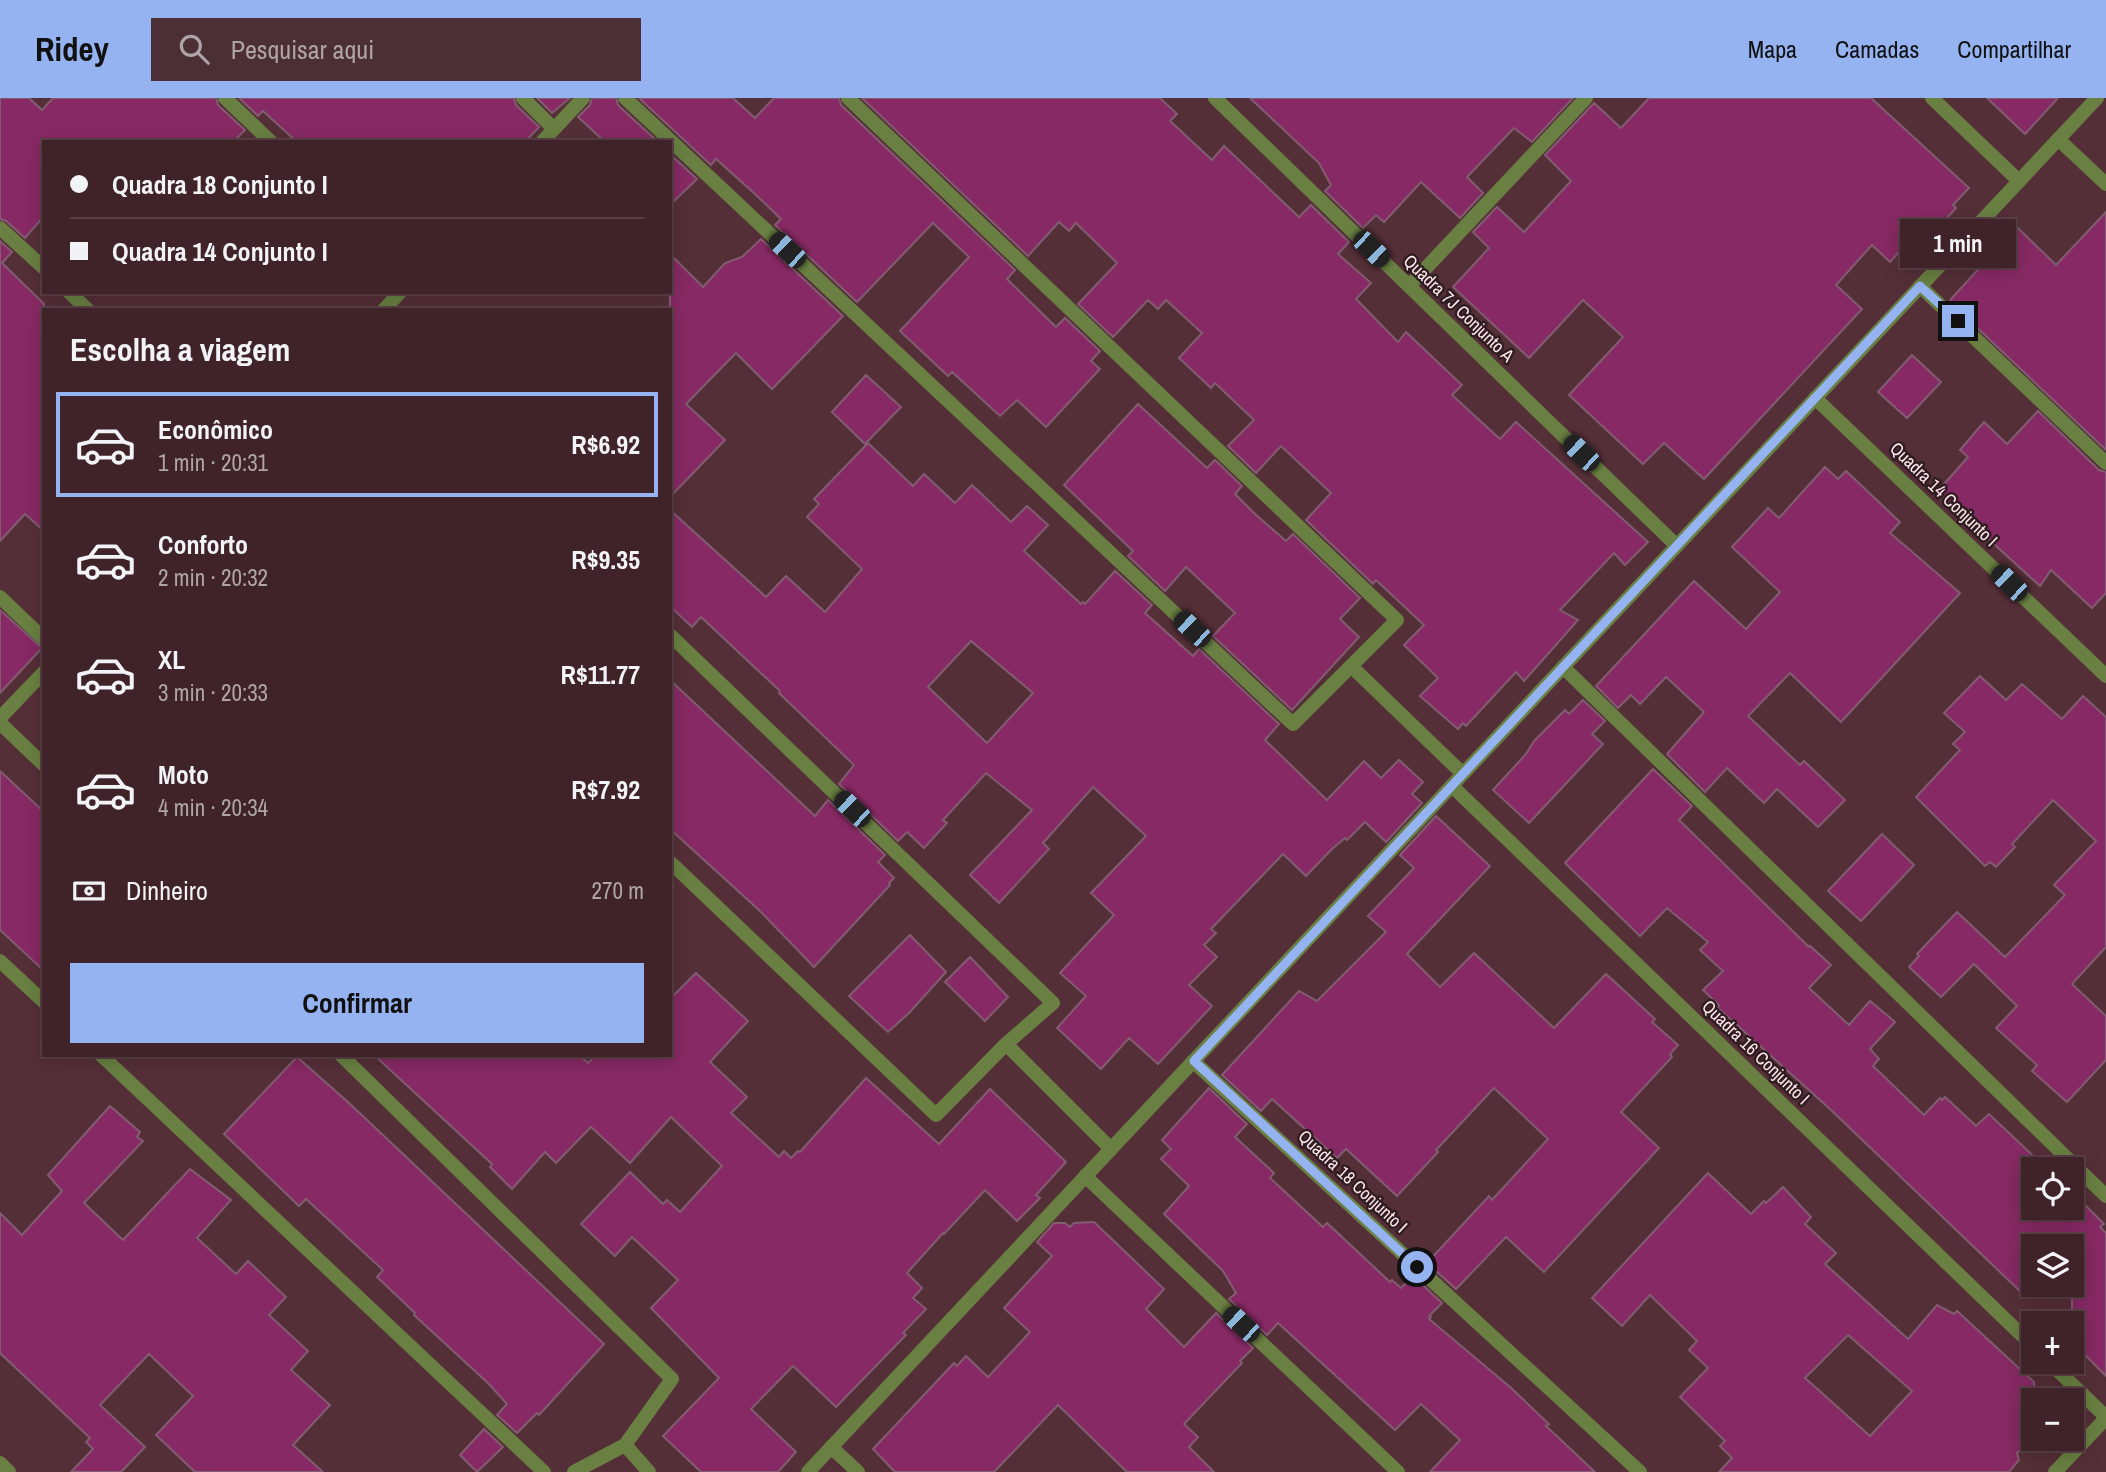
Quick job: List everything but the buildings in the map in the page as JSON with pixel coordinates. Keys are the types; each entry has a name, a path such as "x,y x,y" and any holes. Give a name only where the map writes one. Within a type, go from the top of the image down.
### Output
{"street":[{"path":"225,98 269,140"},
{"path":"523,98 554,129"},
{"path":"544,140 583,98"},
{"path":"625,98 670,140"},
{"path":"672,142 1293,724 1397,620 848,98"},
{"name":"Quadra 7J Conjunto A","path":"1215,98 1677,546"},
{"path":"1409,286 1586,98"},
{"path":"1932,98 2019,181"},
{"path":"808,1472 2097,98"},
{"path":"2059,139 2106,184"},
{"path":"0,228 42,266"},
{"path":"1920,286 2106,463"},
{"path":"71,294 86,308"},
{"path":"386,308 398,294"},
{"name":"Quadra 14 Conjunto I","path":"1815,398 2106,676"},
{"path":"0,597 42,637"},
{"path":"672,637 1053,1003 1006,1044 936,1115 672,864"},
{"path":"1351,666 1463,774"},
{"path":"1563,667 2106,1196"},
{"path":"42,674 0,720 42,763"},
{"name":"Quadra 16 Conjunto I","path":"1452,786 2021,1334"},
{"path":"0,961 42,1000"},
{"path":"1006,1044 1111,1149"},
{"path":"103,1057 544,1472"},
{"path":"343,1057 672,1379 625,1445 574,1472"},
{"name":"Quadra 18 Conjunto I","path":"1194,1061 1640,1472"},
{"path":"1085,1176 1398,1472"},
{"path":"2055,1472 2106,1417 2061,1374"},
{"path":"625,1445 649,1472"},
{"path":"831,1447 858,1472"},
{"path":"0,1463 9,1472"}],"route":[{"path":"1417,1267 1194,1061 1920,286 1958,321"}]}
